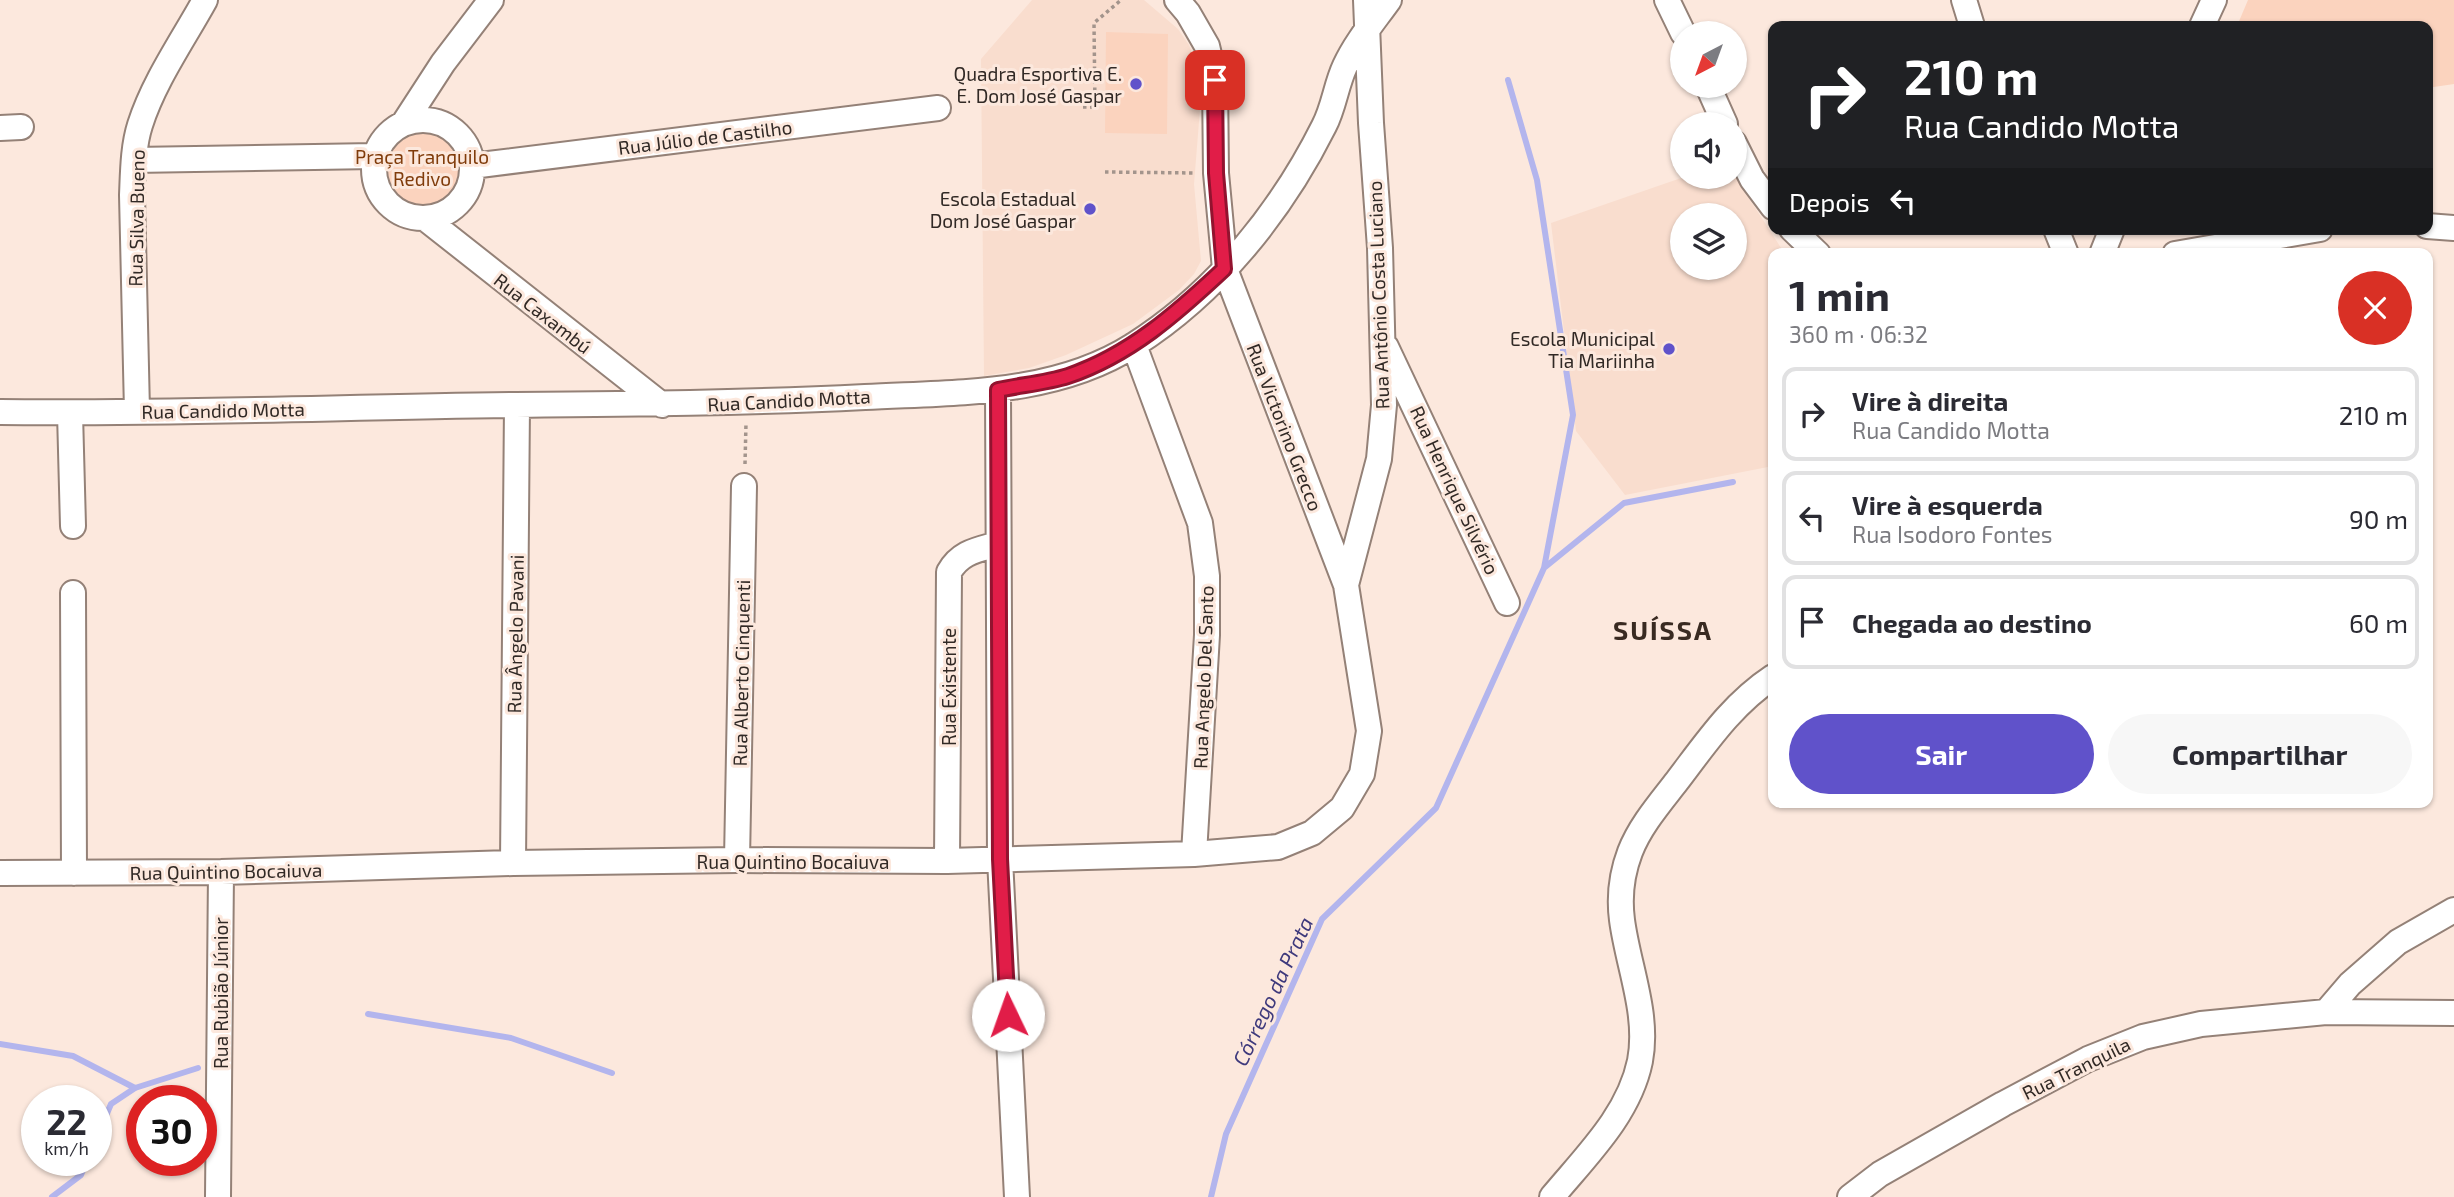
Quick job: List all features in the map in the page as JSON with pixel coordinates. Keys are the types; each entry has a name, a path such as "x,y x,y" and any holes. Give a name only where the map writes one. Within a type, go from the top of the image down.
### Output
{"street":[{"name":"Rua Silva Bueno","path":"137,411 132,195 134,160 140,126 153,95 205,0"},
{"path":"404,122 419,119 435,121 449,127 461,137 469,151 472,166 468,188 455,207 441,215 426,219 403,214 384,200 376,187 374,156 380,142 404,122 443,63 491,0"},
{"name":"Rua Victorino Grecco","path":"1177,0 1188,13 1207,46 1215,80 1216,173 1224,269 1346,585"},
{"name":"Rua Antônio Costa Luciano","path":"1346,585 1379,459 1384,405 1366,0"},
{"name":"Rua Candido Motta","path":"0,412 746,404 998,390 1066,377 1134,345 1179,311 1224,269 1268,218 1300,171 1327,121 1344,68 1389,0"},
{"path":"1667,0 1677,21"},
{"path":"1964,0 1970,21"},
{"path":"2204,21 2214,0"},
{"name":"Rua Júlio de Castilho","path":"472,166 938,108"},
{"path":"134,160 374,156"},
{"path":"1747,169 1768,200"},
{"name":"Rua Caxambú","path":"426,219 662,405"},
{"path":"2433,226 2454,228"},
{"path":"1798,235 1812,248"},
{"path":"2210,248 2285,235"},
{"name":"Rua Henrique Silvério","path":"1383,340 1507,603"},
{"name":"Rua Angelo Del Santo","path":"1134,345 1200,523 1207,576 1207,635 1194,854"},
{"path":"998,390 1000,859 1017,1197"},
{"name":"Rua Ângelo Pavani","path":"513,863 517,405"},
{"path":"70,413 72,526"},
{"name":"Rua Alberto Cinquenti","path":"737,860 744,486"},
{"name":"Rua Existente","path":"947,861 948,572 965,553 998,544"},
{"name":"Rua Quintino Bocaiuva","path":"0,873 220,872 513,863 737,860 947,861 1194,854 1278,847 1312,833 1342,808 1362,774 1369,732 1346,585"},
{"path":"73,593 74,873"},
{"path":"1552,1197 1610,1126 1629,1095 1640,1062 1643,1033 1622,918 1622,880 1630,850 1649,818 1722,721 1755,689 1768,680"},
{"name":"Rua Rubião Júnior","path":"218,1197 220,872"},
{"path":"2326,1012 2350,984 2398,942 2454,910"},
{"name":"Rua Tranquila","path":"1850,1197 1880,1174 2003,1104 2088,1059 2143,1037 2201,1024 2326,1012 2454,1013"}],"path":[{"path":"1083,107 1095,107 1094,23 1121,0"},
{"path":"1105,172 1216,173"},
{"path":"744,486 746,404"}],"shaded area":[{"name":"Escola Estadual Dom José Gaspar","path":"1032,0 1144,0 1178,29 1189,45 1197,66 1199,83 1200,109 1194,184 1201,261 1194,274 1179,290 1133,324 1066,355 1029,368 984,376 981,59"},
{"name":"Escola Municipal Tia Mariinha","path":"1670,182 1670,189 1743,189 1768,228 1768,235 1773,235 1781,248 1768,248 1768,467 1625,495 1576,431 1551,223"}],"green space":[{"path":"2248,0 2454,0 2454,84 2433,87 2433,21 2239,21"},
{"name":"Quadra Esportiva E. E. Dom José Gaspar","path":"1106,32 1168,34 1167,134 1105,133"},
{"name":"Praça Tranquilo Redivo","path":"422,127 437,130 450,139 459,152 462,167 459,182 450,195 437,204 422,207 407,204 394,195 385,182 382,167 385,152 394,139 407,130"}],"waterway":[{"name":"Córrego da Prata","path":"1211,1197 1226,1134 1322,919 1436,808 1544,568 1573,415 1537,180 1508,80"},
{"name":"Córrego da Prata","path":"1544,568 1624,503 1733,482"},
{"path":"368,1014 511,1038 612,1073"},
{"path":"0,1044 73,1056 129,1085"},
{"path":"112,1103 135,1088 198,1068"},
{"path":"52,1197 80,1176"}],"place":[{"name":"Quadra Esportiva E. E. Dom José Gaspar","path":"1136,84"},
{"name":"Escola Estadual Dom José Gaspar","path":"1090,209"},
{"name":"Escola Municipal Tia Mariinha","path":"1669,349"}],"district":[{"name":"SUÍSSA","path":"1663,629"}],"route":[{"path":"1008,1015 1000,859 998,390 1066,377 1134,345 1179,311 1224,269 1216,173 1215,80"}]}
